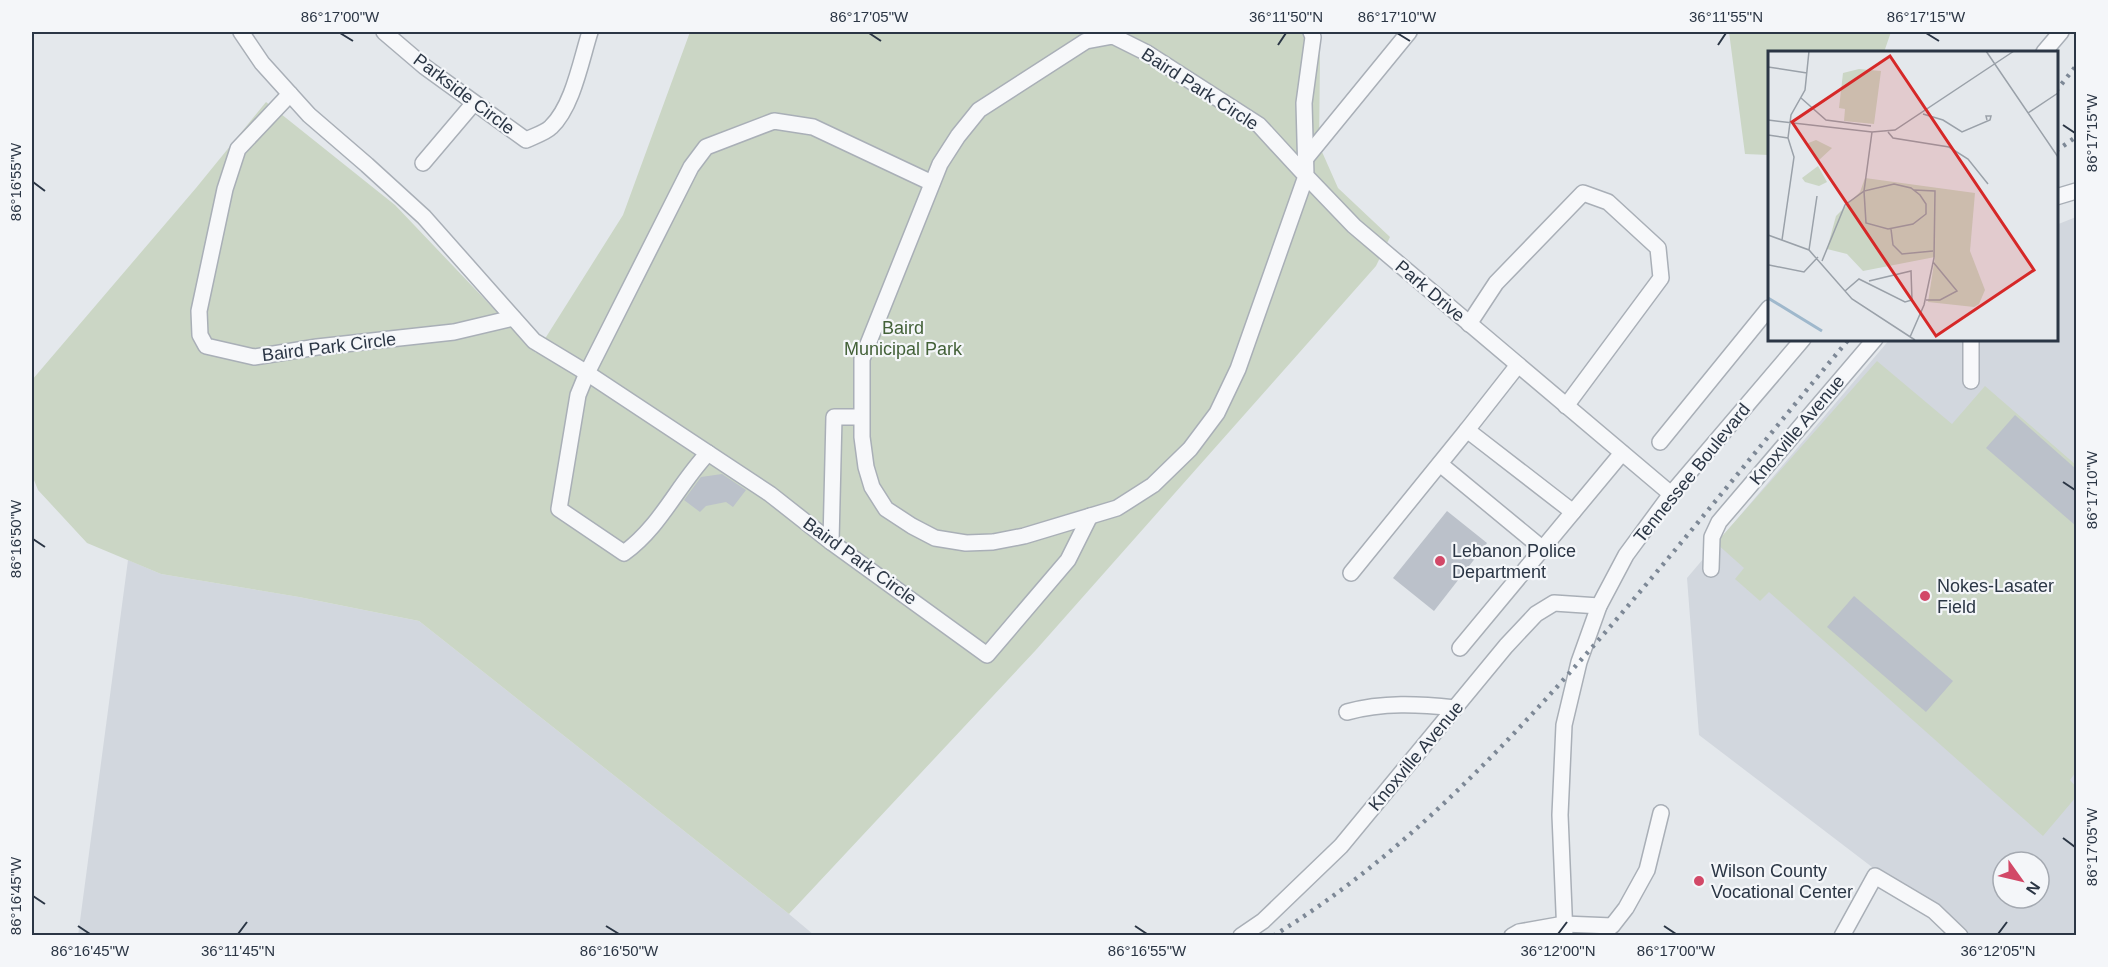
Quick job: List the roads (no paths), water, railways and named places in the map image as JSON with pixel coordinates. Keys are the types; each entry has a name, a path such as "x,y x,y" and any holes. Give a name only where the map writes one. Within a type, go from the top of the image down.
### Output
{"street":[{"name":"Baird Park Circle","path":"241,32 262,63 309,115 424,217 534,341 587,373 770,494 831,542 987,655 1068,560 1090,516"},
{"name":"Parkside Circle","path":"384,32 425,68 526,140 550,129 563,110 576,78 590,32"},
{"path":"1306,158 1409,32"},
{"path":"2045,51 2061,32"},
{"path":"1306,176 1304,103 1314,33"},
{"name":"Baird Park Circle","path":"1094,35 1113,36 1147,53 1259,125 1306,176 1238,369 1217,413 1190,449 1153,485 1117,508 1024,536 993,542 966,543 935,538 886,509 872,487 866,467 861,417 862,359 940,164 958,136 979,110 1094,35"},
{"name":"Baird Park Circle","path":"290,94 238,149 225,189 199,311 200,335 206,346 254,357 317,347 454,332 513,318"},
{"path":"423,163 473,104"},
{"path":"708,453 682,483 658,522 641,540 624,553 559,509 578,395 691,167 706,147 774,121 813,127 932,183"},
{"name":"Park Drive","path":"1306,176 1354,226 1671,494"},
{"path":"2057,196 2076,191"},
{"path":"1468,324 1496,283 1583,193 1608,202 1658,248 1661,278 1566,406"},
{"path":"1660,442 1768,309"},
{"name":"Tennessee Boulevard","path":"1564,930 1560,814 1564,725 1579,662 1599,606 1626,555 1671,494 1802,340"},
{"name":"Knoxville Avenue","path":"1712,569 1712,537 1719,522 1874,340"},
{"path":"1971,340 1971,381"},
{"path":"1351,573 1518,365"},
{"path":"831,542 834,417 861,417"},
{"path":"1467,430 1573,512"},
{"path":"1460,648 1622,453"},
{"path":"1440,464 1543,549"},
{"name":"Knoxville Avenue","path":"1241,936 1263,921 1341,846 1506,646 1536,614 1554,603 1599,606"},
{"path":"1347,712 1367,706 1416,704 1455,708"},
{"path":"1512,936 1519,932 1613,931 1647,870 1661,813"},
{"path":"1842,936 1875,876 1934,911 1960,936"}],"railway":[{"path":"2057,90 2076,66"},
{"path":"2057,150 2076,137"},
{"path":"1273,936 1365,872 1408,836 1489,759 1566,677 1634,598 1848,340"}],"place":[{"name":"Lebanon Police Department","path":"1440,561"},
{"name":"Nokes-Lasater Field","path":"1925,596"},
{"name":"Wilson County Vocational Center","path":"1699,881"}],"park label":[{"name":"Baird Municipal Park","path":"903,338"}]}
